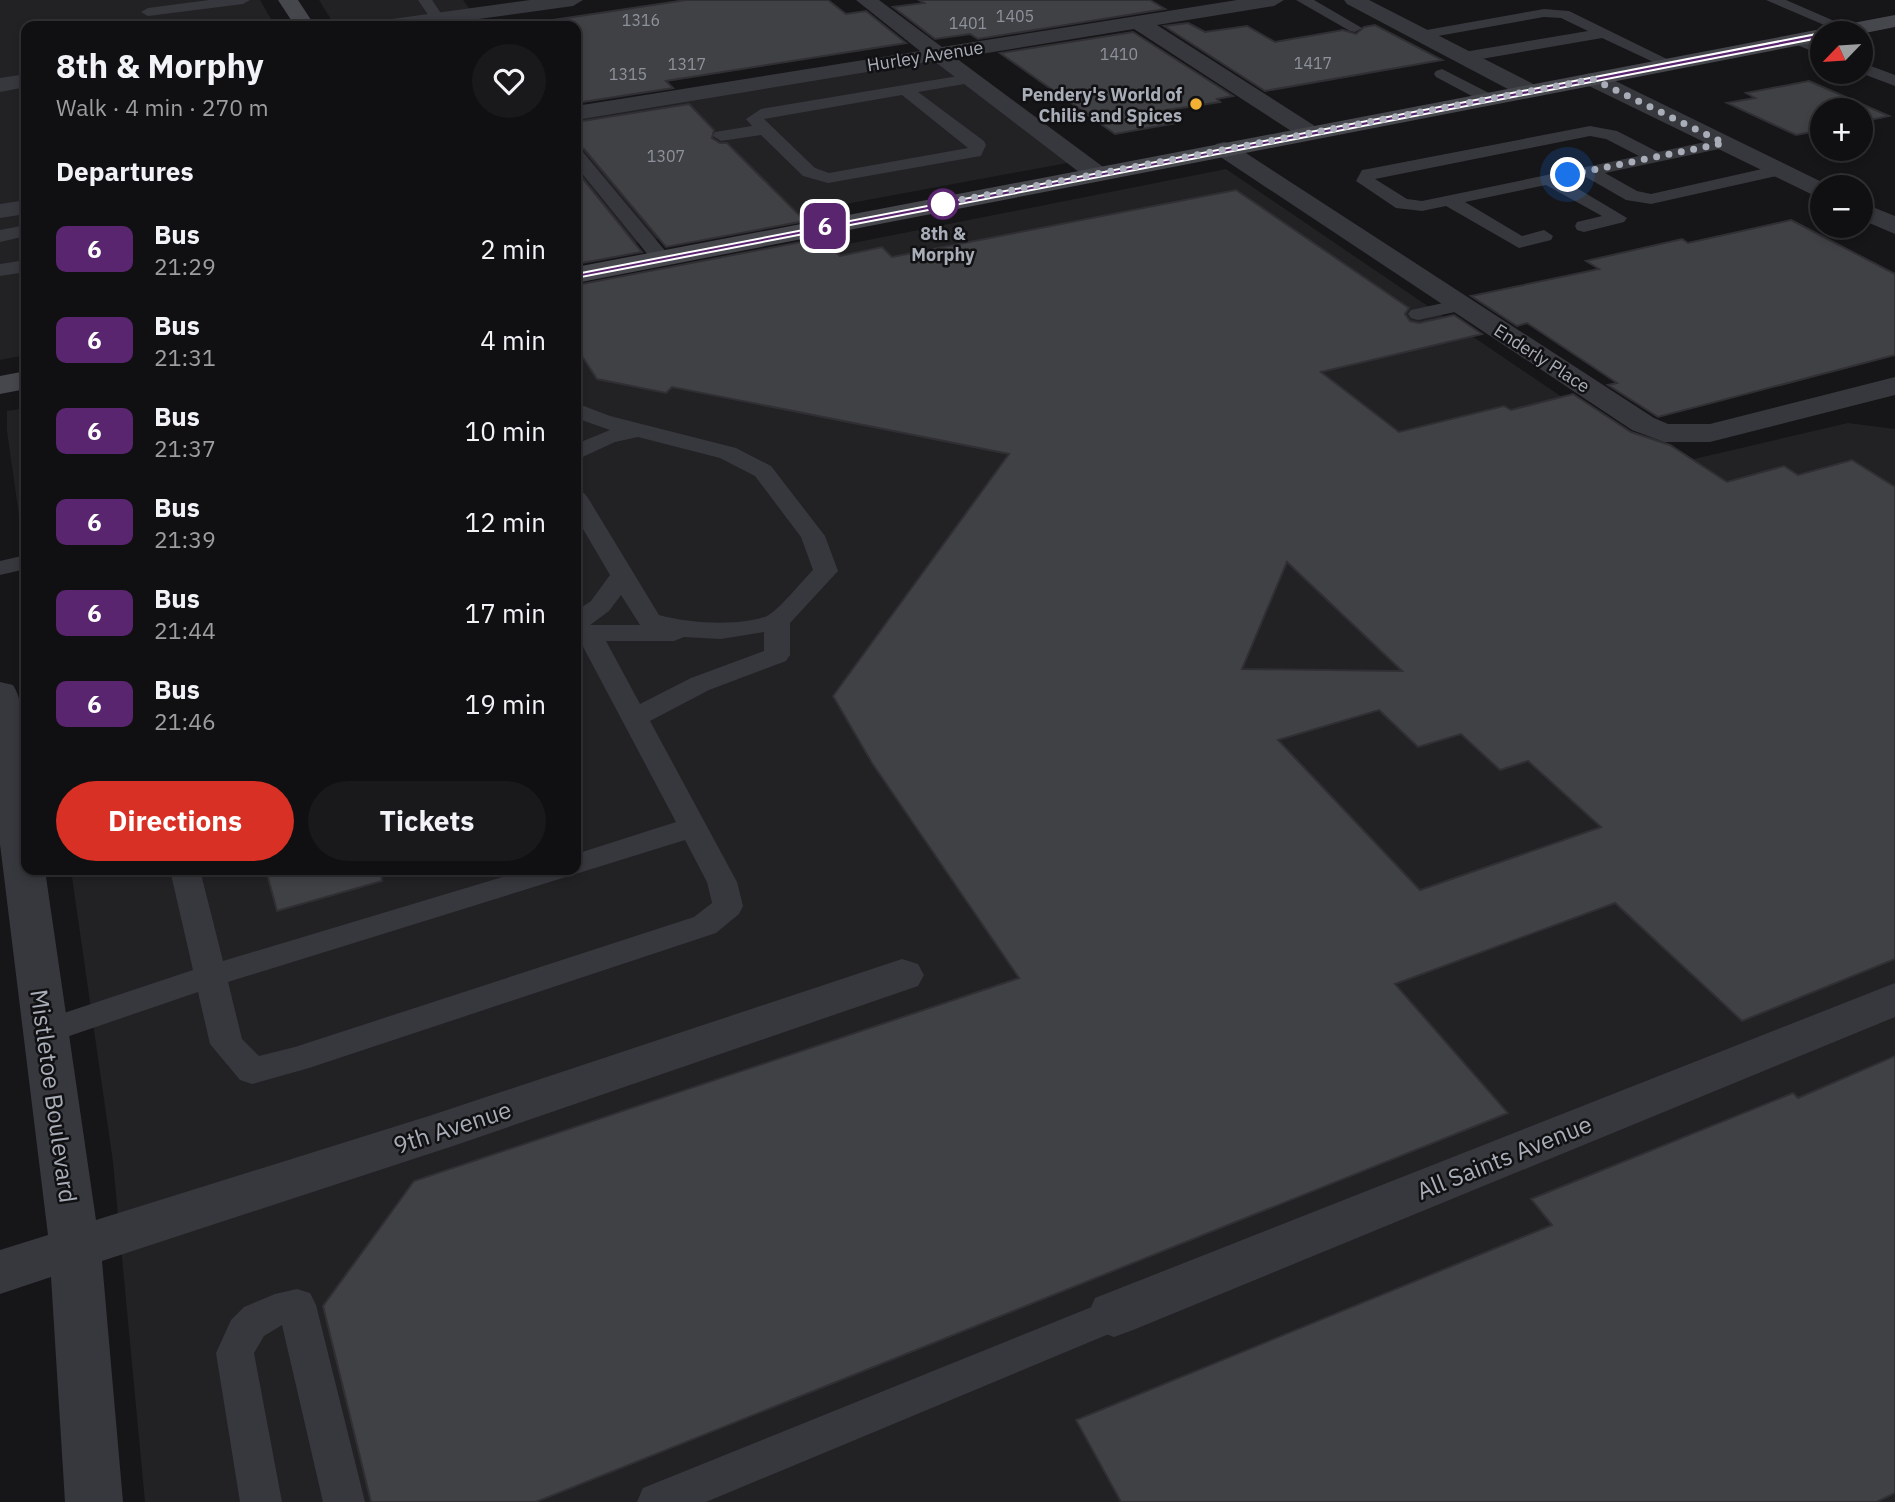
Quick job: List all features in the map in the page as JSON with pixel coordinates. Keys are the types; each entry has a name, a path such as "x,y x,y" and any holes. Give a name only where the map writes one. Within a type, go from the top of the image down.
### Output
{"main road":[{"path":"289,0 301,21"},
{"path":"1873,25 1895,21"},
{"path":"581,274 1810,37"},
{"path":"0,385 21,381"}],"street":[{"path":"423,21 573,0"},
{"path":"866,0 1097,174"},
{"name":"Hurley Avenue","path":"581,112 1274,0"},
{"path":"1354,0 1529,91"},
{"path":"1138,22 1310,133"},
{"path":"1593,79 1810,184"},
{"path":"0,85 21,82"},
{"name":"Enderly Place","path":"1224,149 1643,424 1664,433 1710,433 1888,393"},
{"path":"0,211 21,208"},
{"path":"1873,215 1895,226"},
{"name":"Mistletoe Boulevard","path":"8,735 21,837"},
{"name":"Mistletoe Boulevard","path":"26,875 75,1249 94,1502"},
{"name":"9th Avenue","path":"0,1272 439,1132 902,975"},
{"name":"All Saints Avenue","path":"1114,1314 1895,999"}],"lane":[{"path":"148,13 243,0"},
{"path":"425,0 438,19"},
{"path":"1303,0 1355,28"},
{"path":"1773,0 1817,21"},
{"path":"1421,35 1544,12 1563,15 1669,64"},
{"path":"1464,57 1602,33"},
{"path":"1797,40 1810,45"},
{"path":"1873,72 1895,81"},
{"path":"1442,74 1489,99"},
{"path":"721,136 763,121 905,90 970,79"},
{"path":"763,121 809,172 828,178 975,152 978,145 905,90"},
{"path":"1655,157 1611,135 1590,131 1368,174 1365,181 1402,204 1422,206 1724,143"},
{"path":"581,161 660,257"},
{"path":"1588,171 1632,196 1651,199 1780,170"},
{"path":"1548,179 1618,218 1584,226"},
{"path":"1448,200 1519,242 1544,236"},
{"path":"0,236 21,232"},
{"path":"0,270 21,267"},
{"path":"1418,314 1462,305"},
{"path":"581,412 603,421 728,453 762,471 813,536 826,571 777,621 721,631 631,635 581,630"},
{"path":"581,450 608,437 641,429"},
{"path":"581,506 649,620 679,629 721,631"},
{"path":"0,568 21,563"},
{"path":"581,629 622,576"},
{"path":"634,718 700,684 777,655 777,621"},
{"path":"186,875 227,1044 252,1072 705,925 728,906 722,882 634,718 581,632"},
{"path":"581,863 693,827"},
{"path":"46,1032 209,977 543,875"},
{"path":"261,1502 235,1353 241,1334 254,1320 275,1309 297,1304 344,1502"},
{"path":"658,1502 1114,1314"}],"shaded area":[{"path":"0,0 260,0 272,21 21,21 21,356 0,360"},
{"path":"319,0 463,0 471,11 395,21 332,21"},
{"path":"938,54 1078,161 581,253 581,112"},
{"path":"1226,169 1634,446 1694,459 1848,423 1895,429 1895,1502 145,1502 113,1162 72,875 581,875 581,297"},
{"path":"21,409 21,530 7,431 7,411"}],"building":[{"path":"686,0 828,0 846,14 866,11 906,43 666,81 673,88 581,102 581,21 553,20"},
{"path":"919,0 1150,0 1165,9 978,39 970,34 935,39 893,7 924,3"},
{"path":"1188,23 1205,32 1247,26 1275,42 1343,30 1356,34 1364,27 1375,25 1442,60 1265,91 1164,26"},
{"path":"1133,32 1233,96 1217,99 1220,102 1161,111 1177,123 1115,134 1000,53"},
{"path":"1809,81 1810,84 1848,98 1810,98 1810,132 1796,135 1727,103 1755,98 1746,93"},
{"path":"689,104 714,130 712,138 720,143 727,143 805,221 666,247 581,149 581,121"},
{"path":"1873,109 1889,116 1873,119"},
{"path":"581,176 642,252 581,263"},
{"path":"1236,190 1409,308 1405,314 1410,321 1419,323 1454,315 1482,334 1321,372 1399,432 1504,406 1511,410 1573,394 1631,432 1670,445 1727,482 1784,466 1798,475 1852,460 1895,487 1895,959 1742,1021 1615,903 1395,984 1508,1113 536,1502 371,1502 323,1306 414,1181 1019,978 872,763 833,696 1009,454 672,387 666,393 597,379 581,355 581,284 822,238 840,256 882,247 892,257","holes":["1287,562 1402,671 1242,669","1379,710 1418,747 1461,734 1500,770 1528,761 1601,827 1420,890 1278,740"]},
{"path":"1791,220 1810,230 1810,238 1826,238 1895,274 1895,355 1658,417 1608,385 1617,383 1527,323 1517,326 1471,296 1599,269 1586,261 1682,239 1688,243"},
{"path":"267,875 381,875 382,881 277,911"},
{"path":"1895,1056 1895,1493 1877,1502 1121,1502 1076,1420 1552,1225 1531,1199 1793,1093 1798,1098"}],"bus line":[{"name":"6","path":"581,274 1810,37"}],"place":[{"name":"Pendery's World of Chilis and Spices","path":"1196,104"},
{"name":"8th & Morphy","path":"943,204"}],"route":[{"path":"943,204 934,205 1593,79 1724,143 1568,175"}]}
